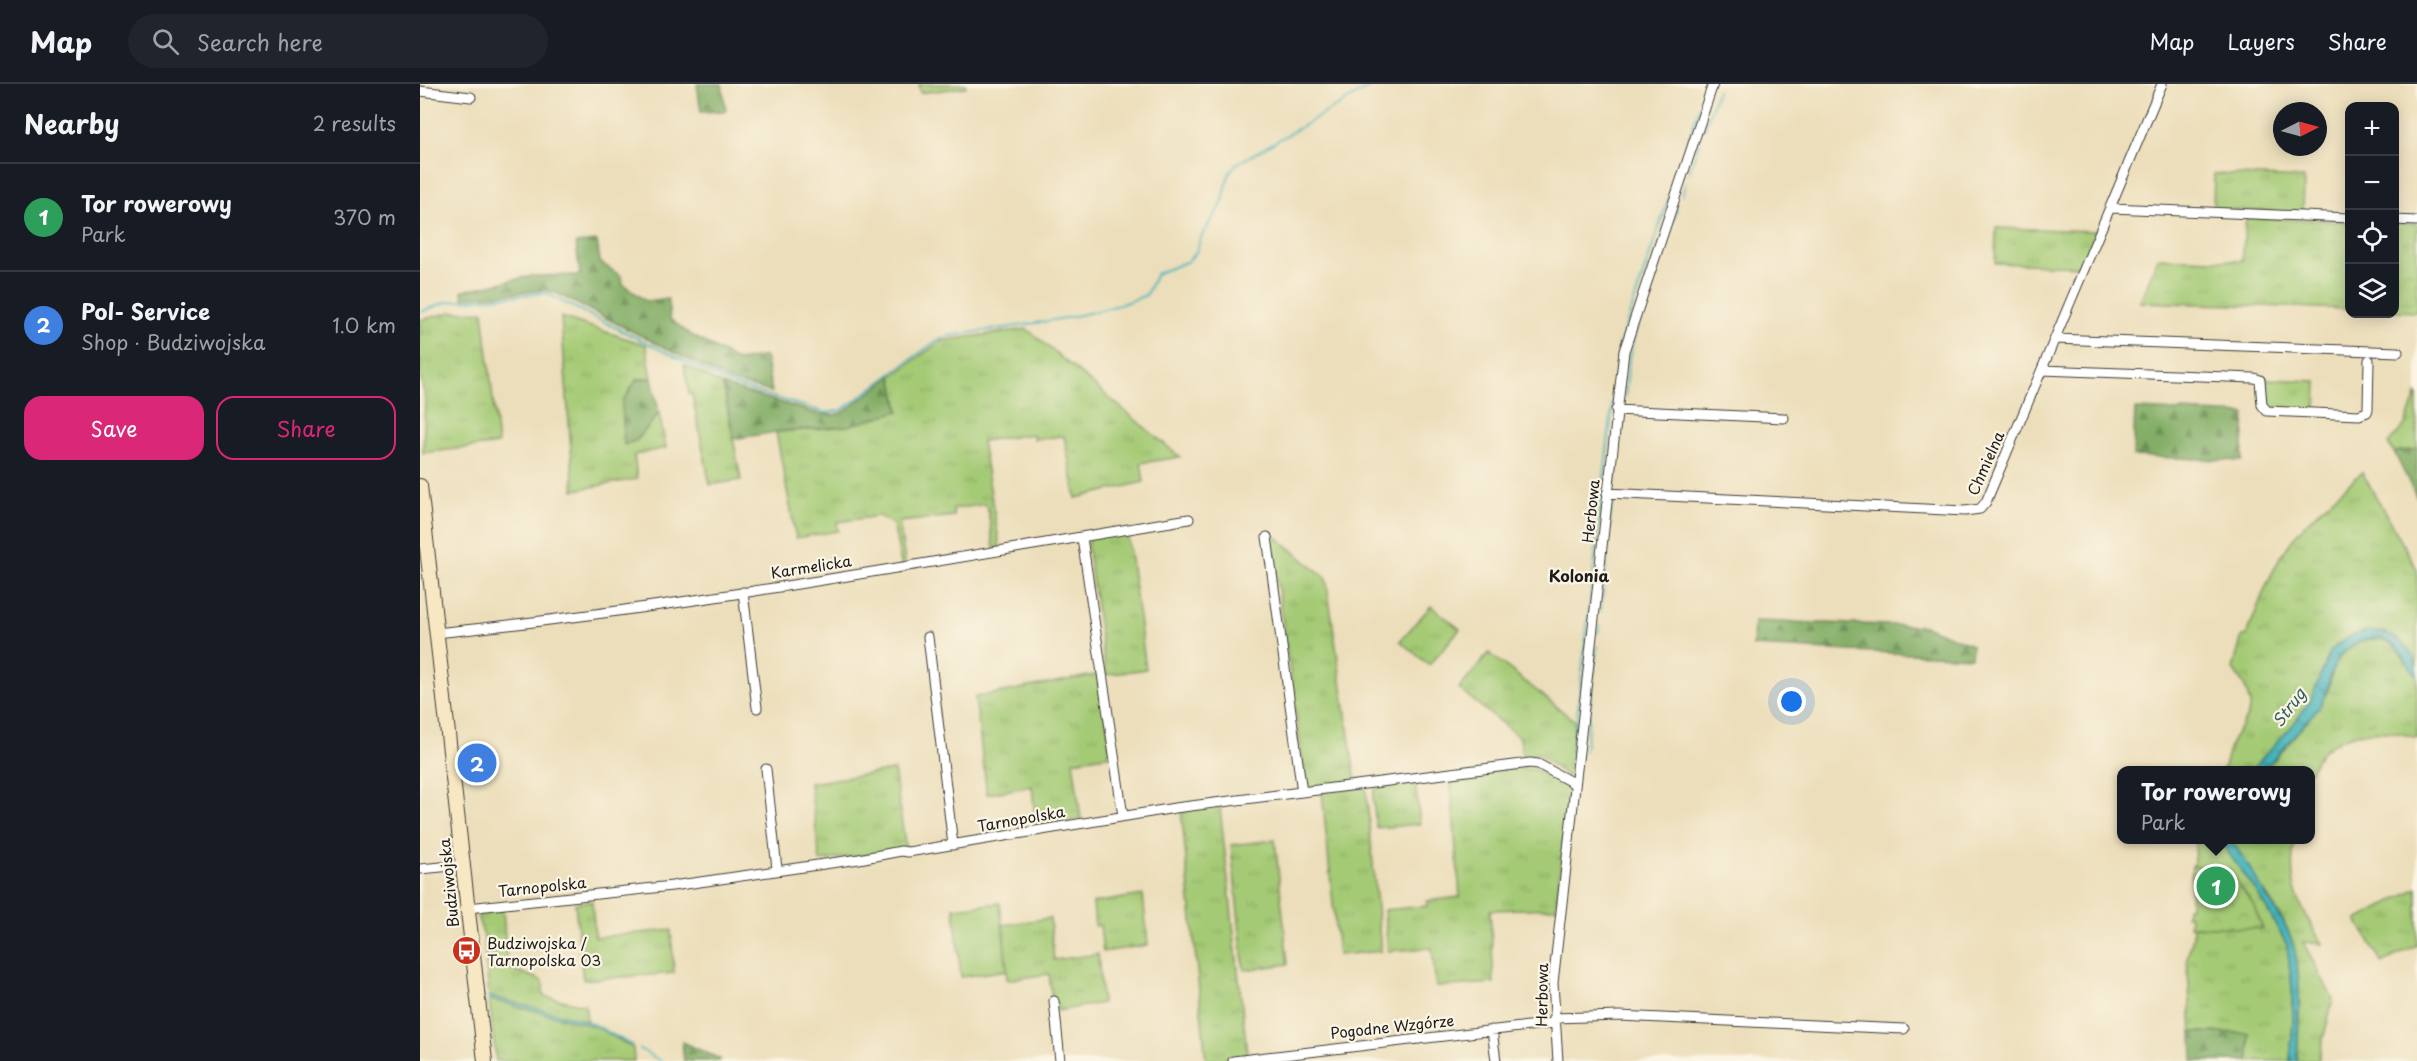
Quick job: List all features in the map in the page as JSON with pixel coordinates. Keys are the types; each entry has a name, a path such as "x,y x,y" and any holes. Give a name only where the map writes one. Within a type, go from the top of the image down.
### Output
{"street":[{"name":"Herbowa","path":"1558,1061 1553,983 1624,351 1713,84"},
{"name":"Chmielna","path":"1607,493 1942,510 1980,509 1986,502 2162,84"},
{"path":"420,91 471,97"},
{"path":"2110,208 2345,218"},
{"path":"2399,220 2417,221"},
{"path":"2055,339 2398,352"},
{"path":"2042,370 2254,378 2262,383 2262,405 2267,411 2359,415 2367,412 2368,409 2369,360"},
{"path":"1616,410 1784,418"},
{"name":"Budziwojska","path":"420,486 485,1061"},
{"name":"Karmelicka","path":"436,633 584,616 743,592 1189,519"},
{"path":"1082,537 1123,816"},
{"path":"1266,537 1302,792"},
{"path":"743,592 757,708"},
{"path":"928,637 953,845"},
{"name":"Tarnopolska","path":"468,908 661,887 953,845 1123,816 1530,762 1575,784"},
{"path":"766,769 777,869"},
{"path":"420,869 463,865"},
{"path":"1054,1001 1060,1061"},
{"name":"Pogodne Wzgórze","path":"1233,1061 1554,1021 1619,1016 1904,1029"},
{"path":"1492,1030 1496,1061"}],"green space":[{"path":"697,84 722,84 726,111 701,112"},
{"path":"919,84 966,84 966,87 920,93"},
{"path":"2214,174 2304,178 2303,213 2213,209"},
{"path":"2246,218 2345,221 2345,309 2140,302 2158,258 2242,261"},
{"path":"2399,223 2417,224 2417,312 2399,311"},
{"path":"1996,228 2096,231 2082,266 1995,263"},
{"path":"597,241 600,262 622,277 623,284 646,301 668,299 670,319 691,335 738,361 765,356 772,392 731,381 558,294 545,290 463,298 462,291 531,276 580,275 576,243"},
{"path":"483,311 498,444 423,453 425,399 420,375 420,320 451,312"},
{"path":"561,317 646,345 652,378 637,379 624,444 637,440 659,413 666,448 634,455 637,479 574,490"},
{"path":"1027,329 1180,457 1141,463 1144,482 1076,498 1064,436 1034,439 1033,434 982,441 1000,547 994,549 987,504 953,509 954,516 899,522 905,562 901,563 893,524 879,516 837,522 838,531 796,538 776,432 818,429 899,411 892,376 941,341"},
{"path":"684,365 723,385 741,480 710,485"},
{"path":"892,376 899,411 848,426 776,432 734,439 723,385 819,414 833,415 842,413"},
{"path":"652,378 659,413 637,440 624,445 622,402 637,379"},
{"path":"2265,379 2317,381 2316,410 2267,408 2264,405"},
{"path":"2417,393 2417,450 2394,452 2388,444 2405,425"},
{"path":"2135,409 2245,414 2242,461 2133,456"},
{"path":"2417,450 2417,498 2394,452"},
{"path":"2362,472 2417,569 2417,664 2399,640 2385,632 2360,632 2336,645 2310,701 2293,725 2256,766 2224,766 2231,743 2248,715 2250,704 2246,689 2233,669 2242,636 2247,635 2269,579 2283,553 2315,514"},
{"path":"1127,531 1146,669 1106,675 1087,544 1093,536"},
{"path":"1270,532 1326,578 1356,783 1310,788 1306,785"},
{"path":"1431,606 1460,629 1429,665 1400,641"},
{"path":"1754,621 1925,626 1972,645 1971,657 1753,646"},
{"path":"2384,640 2394,645 2417,676 2417,738 2380,731 2356,734 2344,738 2323,751 2313,766 2267,766 2316,710 2328,691 2334,667 2340,656 2361,641"},
{"path":"1489,653 1575,721 1568,777 1537,753 1523,758 1520,738 1459,689"},
{"path":"1100,674 1111,755 1073,761 1081,819 1036,828 1032,786 987,794 975,697"},
{"path":"1517,768 1534,769 1569,787 1556,908 1490,910 1494,983 1436,987 1432,948 1388,951 1384,910 1427,906 1427,901 1460,897 1450,776"},
{"path":"894,770 906,850 820,861 810,783"},
{"path":"1415,781 1420,824 1376,828 1373,797 1375,788"},
{"path":"1363,787 1366,789 1381,951 1338,955 1322,792"},
{"path":"1216,805 1220,808 1247,1052 1243,1057 1206,1061 1181,809"},
{"path":"1275,840 1288,964 1244,970 1231,845"},
{"path":"2196,844 2222,844 2257,892 2287,945 2293,1022 2290,1061 2249,1061 2249,1033 2192,1032 2187,958 2193,937 2191,891"},
{"path":"2234,844 2294,844 2292,869 2297,894 2322,944 2303,942 2333,999 2318,1061 2297,1061 2299,992 2295,951 2278,913"},
{"path":"2192,866 2228,869 2253,904 2263,929 2189,926 2190,916 2186,916 2187,907 2190,907"},
{"path":"2417,888 2417,945 2382,963 2357,920"},
{"path":"1143,895 1148,945 1103,952 1100,925 1095,926 1093,903"},
{"path":"592,901 595,937 671,930 674,973 583,980 575,903"},
{"path":"1000,903 1007,970 961,977 954,908"},
{"path":"503,910 507,967 543,981 543,996 585,1005 587,1021 489,996 484,936 476,913"},
{"path":"1050,918 1054,960 1098,954 1102,1003 1058,1011 1052,999 1049,974 1007,980 1003,925"},
{"path":"489,999 597,1027 633,1048 634,1061 496,1061"},
{"path":"2192,1032 2249,1033 2249,1061 2193,1061"},
{"path":"682,1042 720,1059 720,1061 684,1061"}],"water":[{"path":"2367,631 2377,632 2395,638 2408,649 2413,657 2417,676 2397,648 2388,641 2373,639 2358,642 2345,651 2336,662 2320,706 2267,766 2255,766 2293,725 2310,701 2330,652 2347,638"},
{"path":"2222,844 2236,846 2283,921 2293,943 2299,992 2297,1061 2290,1061 2293,1022 2287,945 2257,892"}],"waterway":[{"path":"420,312 447,302 545,293 731,384 826,413 842,410 936,341 945,337 1099,311 1146,295 1156,274 1188,261 1196,252 1202,235 1222,204 1229,174 1235,165 1375,84"},
{"path":"1573,752 1619,347 1707,84"},
{"path":"1704,130 1717,91"},
{"path":"1688,175 1699,143"},
{"path":"1682,195 1686,182"},
{"path":"1625,397 1629,358 1635,333 1677,209"},
{"path":"1614,486 1623,412"},
{"path":"1609,530 1612,500"},
{"path":"1601,611 1608,544"},
{"path":"1598,633 1599,625"},
{"path":"1585,751 1597,646"},
{"path":"487,997 593,1024 632,1045"},
{"path":"640,1049 661,1061"}],"place":[{"name":"Pol- Service","path":"477,763"},
{"name":"Tor rowerowy","path":"2216,886"},
{"name":"Budziwojska / Tarnopolska 03","path":"466,951"}],"district":[{"name":"Kolonia","path":"1579,575"}],"water label":[{"name":"Strug","path":"2288,707"}]}
